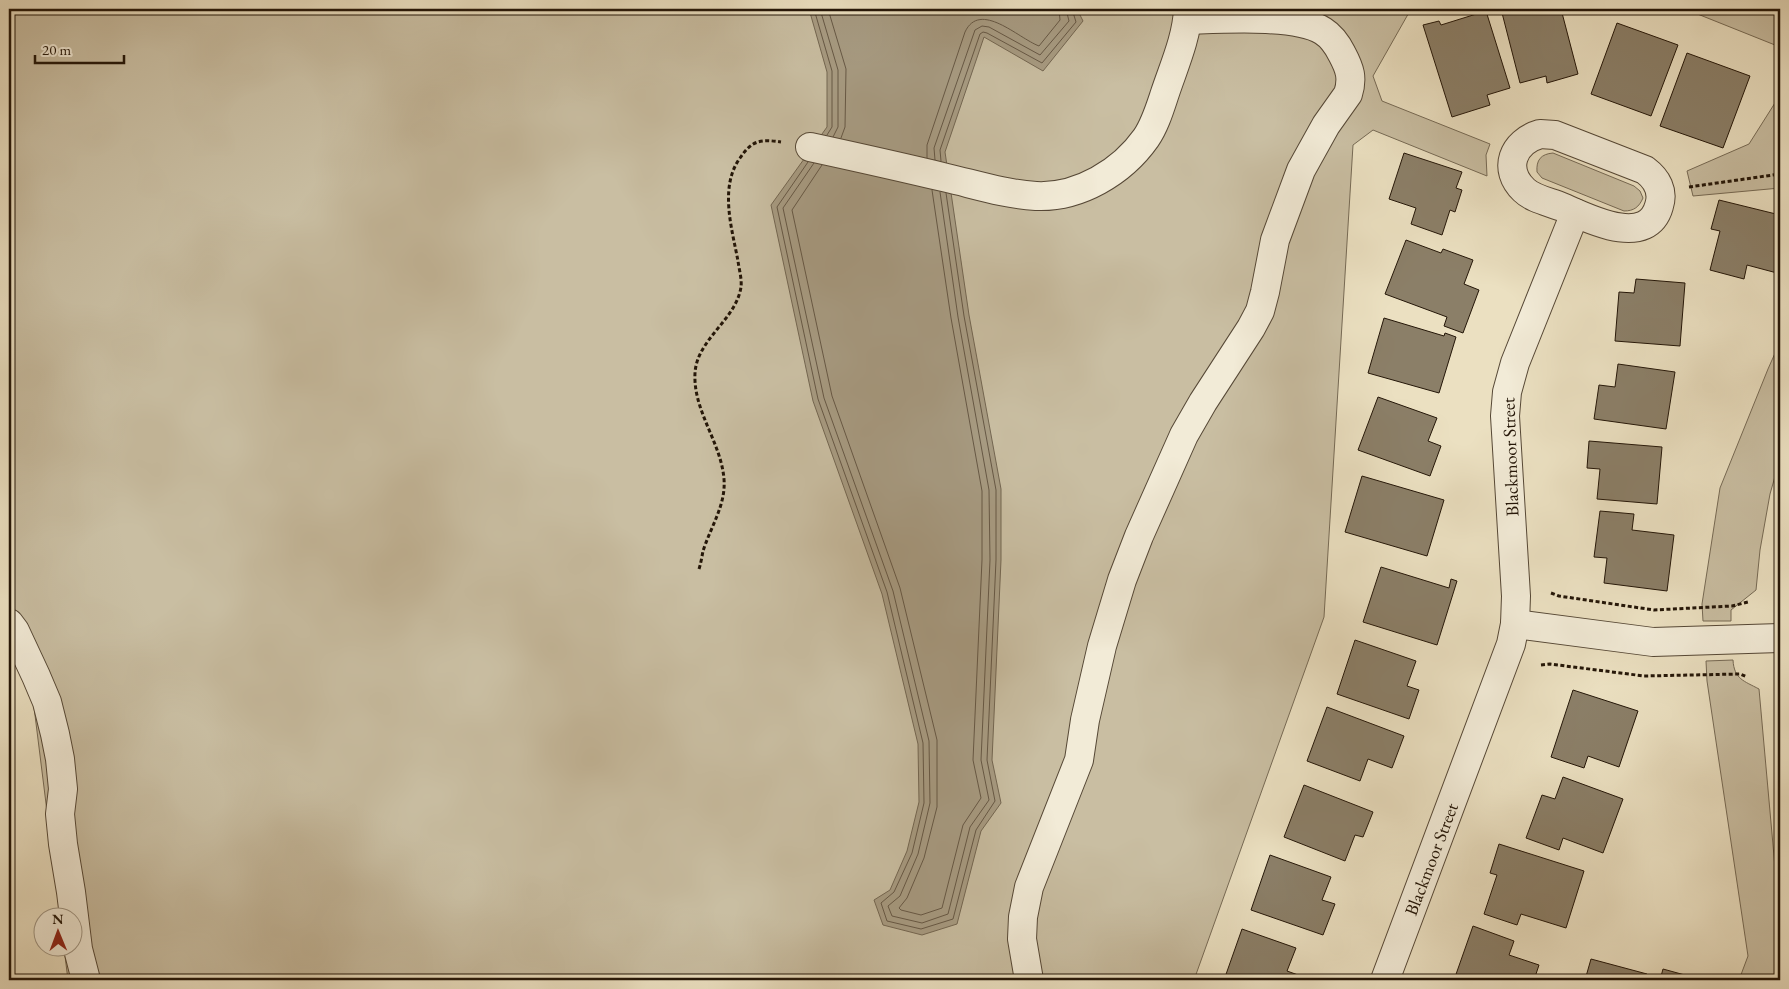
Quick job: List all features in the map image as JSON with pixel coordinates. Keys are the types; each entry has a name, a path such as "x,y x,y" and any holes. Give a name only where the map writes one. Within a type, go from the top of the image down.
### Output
{"street":[{"path":"810,146 954,179 991,190 1052,196 1071,192 1107,175 1133,153 1146,137 1162,101 1188,14 1294,21 1312,25 1325,31 1341,51 1352,76 1348,94 1314,144 1301,170 1275,240 1260,311 1184,435 1139,536 1122,580 1100,655 1078,760 1029,886 1023,917 1022,939 1029,980"},
{"path":"1540,134 1555,134 1636,166 1652,176 1661,192 1660,205 1656,215 1635,228 1617,228 1575,213 1525,191 1516,180 1512,167 1513,160 1519,147 1526,140 1540,134"},
{"name":"Blackmoor Street","path":"1386,980 1508,654 1515,624 1516,596 1505,416 1508,392 1515,363 1575,213"},
{"path":"9,622 15,631 47,702 55,734 63,789 60,814 63,844 78,949 86,980"},
{"path":"1515,624 1653,642 1780,638"}],"path":[{"path":"699,569 704,550 721,506 724,478 721,463 703,414 695,372 702,352 731,312 741,287 730,212 730,177 737,162 752,144 760,141 772,141 810,146"},
{"path":"1687,187 1780,174"},
{"path":"1551,593 1559,596 1654,610 1732,606 1748,602"},
{"path":"1541,665 1550,664 1644,676 1740,674 1747,677"}],"shaded area":[{"path":"9,9 1411,9 1373,76 1382,101 1490,144 1486,155 1487,176 1373,130 1353,145 1324,617 1194,980 68,980 65,956 82,956 82,906 59,906 31,683 9,658"},
{"path":"1685,9 1780,9 1780,47"},
{"path":"1780,95 1780,188 1693,196 1687,171 1749,144"},
{"path":"1553,153 1634,186 1640,191 1643,198 1638,206 1624,211 1542,178 1537,172 1538,161 1542,156"},
{"path":"1780,342 1780,459 1770,494 1760,550 1756,590 1731,610 1731,621 1703,621 1702,604 1720,488"},
{"path":"1733,660 1735,671 1741,679 1759,689 1780,923 1780,980 1739,980 1748,956 1707,681 1706,661"}],"water":[{"path":"809,9 1077,9 1083,21 1043,71 984,37 945,152 969,315 1001,489 1001,560 992,760 1001,803 981,831 957,924 922,935 883,925 874,900 890,890 907,851 919,802 918,744 882,594 813,401 771,205 827,127 827,72"}],"building":[{"path":"1501,9 1561,9 1578,74 1547,83 1546,76 1520,83"},
{"path":"1486,11 1510,88 1487,95 1490,105 1452,117 1423,25 1439,21 1441,25"},
{"path":"1617,23 1678,45 1651,116 1591,94"},
{"path":"1687,53 1750,76 1723,148 1660,126"},
{"path":"1404,153 1462,172 1456,188 1462,190 1455,212 1450,210 1442,235 1411,224 1416,208 1389,199"},
{"path":"1719,200 1780,215 1780,259 1777,273 1747,265 1744,279 1710,270 1720,231 1711,229"},
{"path":"1406,240 1441,253 1443,249 1473,260 1464,284 1479,290 1463,333 1444,326 1447,317 1385,294"},
{"path":"1636,279 1685,283 1680,346 1615,341 1619,292 1634,293"},
{"path":"1384,318 1444,336 1445,333 1456,337 1439,393 1368,373"},
{"path":"1618,364 1675,372 1666,429 1594,419 1599,385 1615,387"},
{"path":"1378,397 1437,418 1428,441 1441,446 1430,476 1358,450"},
{"path":"1589,441 1662,447 1657,504 1597,499 1600,469 1587,468"},
{"path":"1362,476 1444,500 1427,556 1345,532"},
{"path":"1600,511 1634,514 1632,530 1674,535 1667,591 1604,583 1607,558 1594,557"},
{"path":"1381,567 1449,588 1451,579 1457,581 1437,645 1363,622"},
{"path":"1355,640 1416,661 1407,686 1419,690 1409,719 1337,694"},
{"path":"1573,690 1638,711 1619,767 1588,756 1584,768 1551,757"},
{"path":"1327,707 1404,736 1392,768 1368,759 1360,781 1307,761"},
{"path":"1563,777 1623,799 1603,853 1563,838 1559,850 1526,838 1542,795 1555,799"},
{"path":"1304,785 1373,812 1363,837 1355,835 1345,861 1284,837"},
{"path":"1499,844 1584,871 1566,928 1521,914 1517,925 1484,914 1497,875 1490,873"},
{"path":"1270,855 1331,877 1322,900 1335,904 1323,935 1251,910"},
{"path":"1473,926 1514,941 1509,955 1539,965 1534,980 1454,980"},
{"path":"1242,929 1296,948 1287,971 1312,980 1224,980"},
{"path":"1591,959 1647,974 1645,980 1585,980"},
{"path":"1663,969 1703,980 1660,980"}]}
